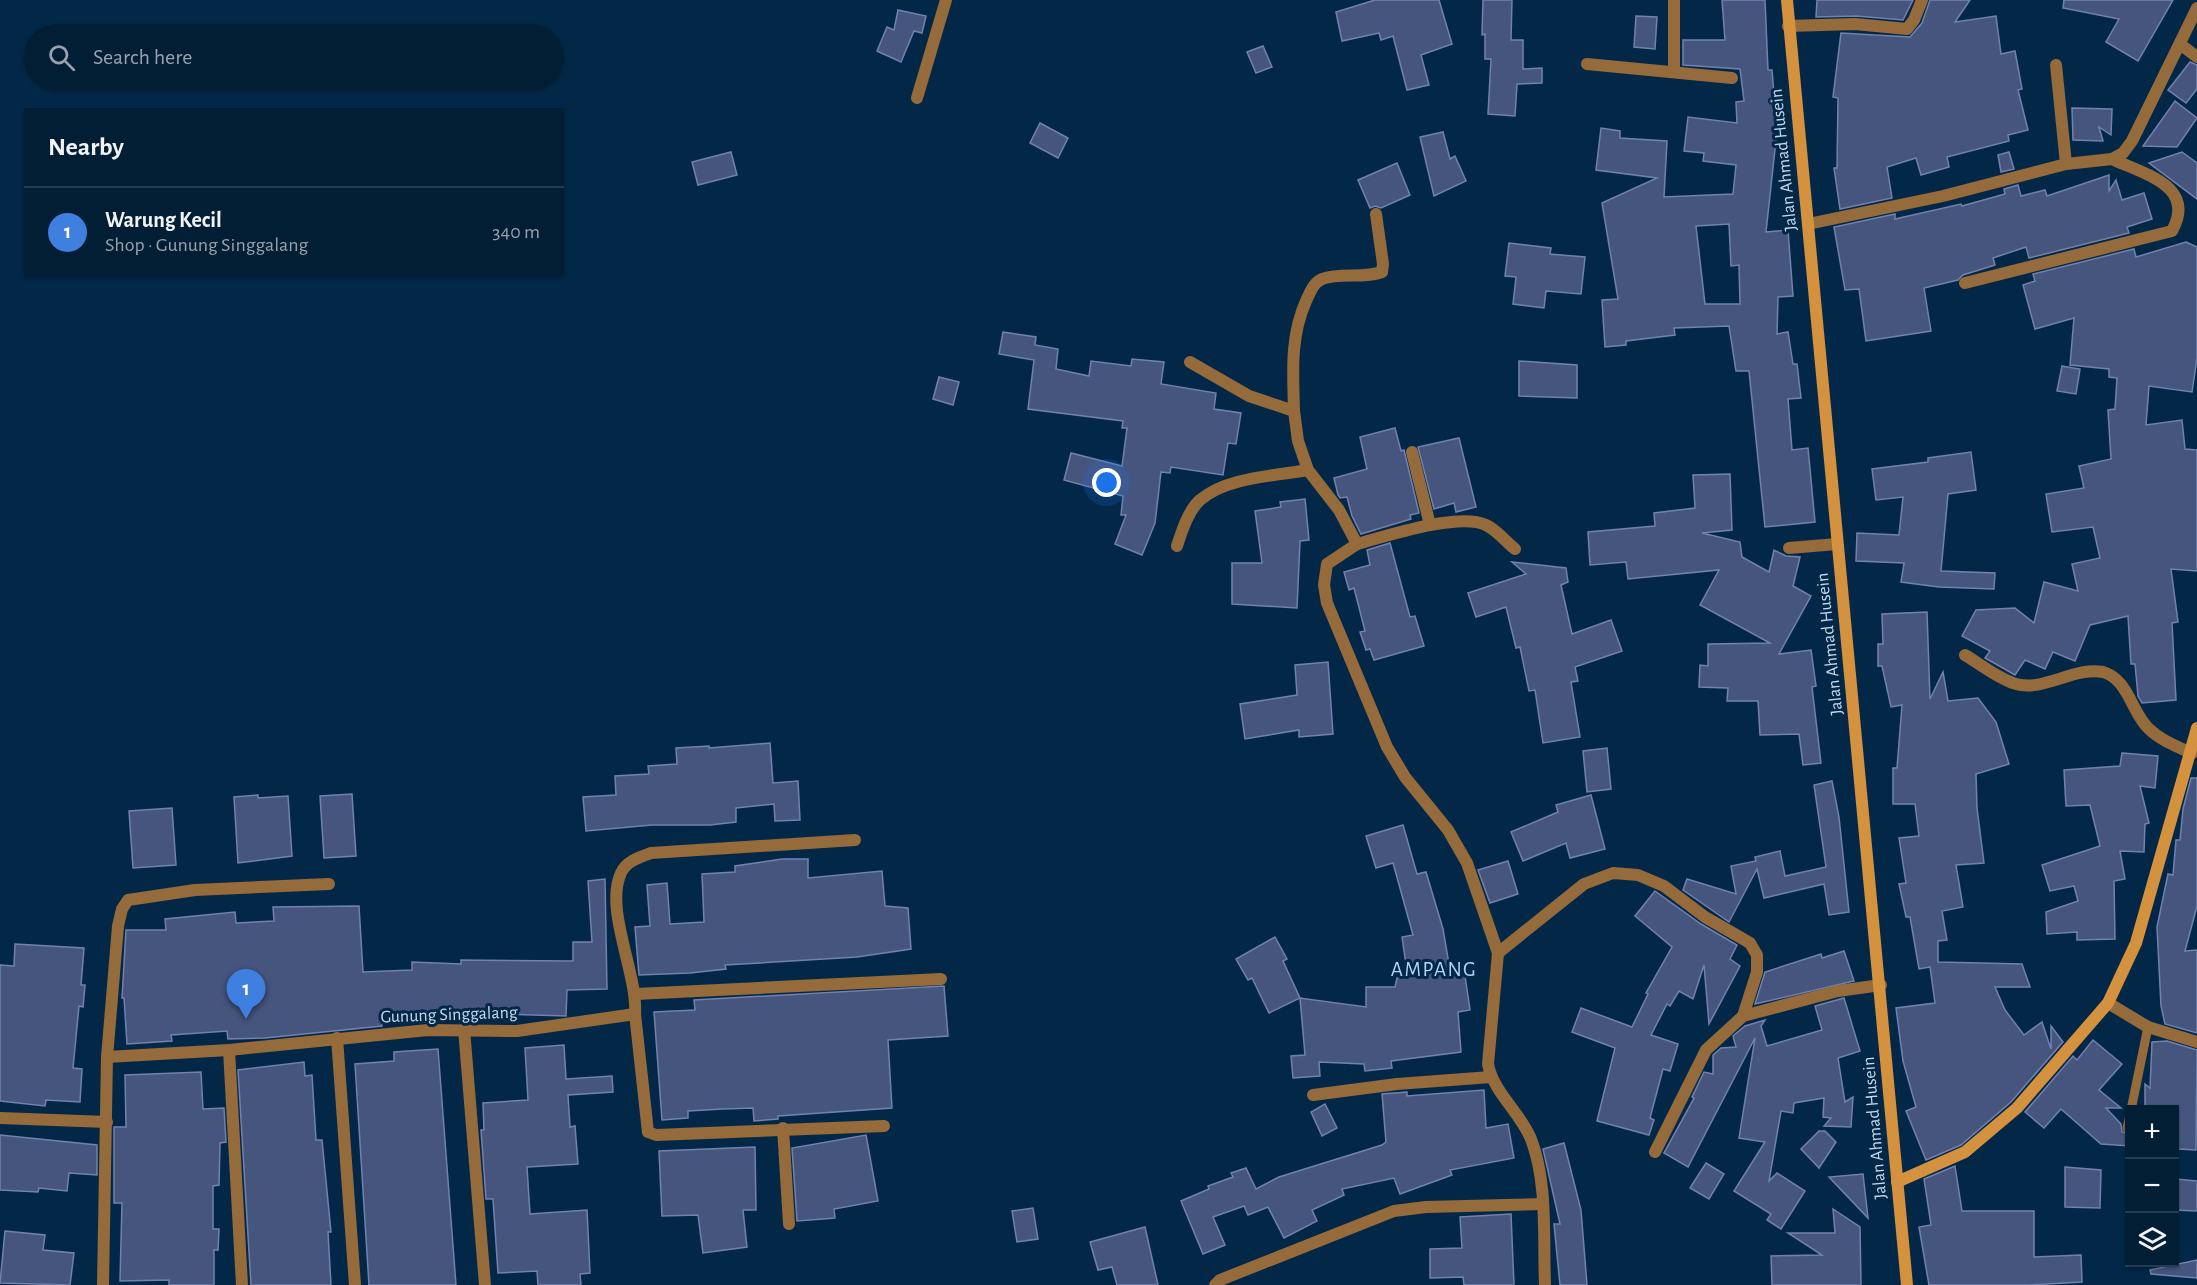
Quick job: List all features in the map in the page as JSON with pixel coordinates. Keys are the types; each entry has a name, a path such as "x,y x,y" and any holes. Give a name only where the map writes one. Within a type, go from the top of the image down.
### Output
{"main road":[{"name":"Jalan Ahmad Husein","path":"1787,0 1837,544 1881,985 1907,1285"},
{"path":"1897,1182 1965,1152 2017,1108 2108,1003 2136,943 2194,752 2197,728"}],"street":[{"path":"917,98 946,0"},
{"path":"1674,0 1674,72"},
{"path":"1788,26 1855,24 1907,29 1914,20 1922,0"},
{"path":"1808,224 1944,196 2066,164 2112,159 2122,153 2132,141 2197,8"},
{"path":"2180,44 2197,57"},
{"path":"1587,64 1732,78"},
{"path":"2056,65 2066,164"},
{"path":"1965,283 2172,231 2179,221 2182,208 2181,197 2172,187 2112,159"},
{"path":"1357,544 1339,510 1308,470 1298,441 1294,411 1293,353 1299,318 1316,283 1325,278 1372,275 1382,272 1383,264 1376,214"},
{"path":"1190,362 1249,396 1294,411"},
{"path":"1412,452 1430,525"},
{"path":"1177,546 1184,527 1198,502 1206,496 1228,486 1308,470"},
{"path":"1515,549 1486,525 1466,522 1430,525 1357,544 1327,564 1324,585 1336,628 1387,747 1405,777 1448,830 1467,863 1498,953 1490,1021 1491,1077 1515,1109 1532,1143 1542,1204 1545,1285"},
{"path":"1789,548 1837,544"},
{"path":"1965,655 2014,684 2038,683 2092,672 2104,672 2122,686 2137,716 2147,727 2158,736 2194,752"},
{"path":"855,840 651,853 633,860 621,872 617,899 621,936 636,994 635,1014 648,1131 656,1135 783,1128 884,1126"},
{"path":"1498,953 1584,884 1613,873 1638,875 1664,886 1705,917 1750,943 1757,955 1757,972 1743,1016"},
{"path":"104,1285 107,1057 118,926 122,909 128,900 195,890 329,885"},
{"path":"636,994 941,979"},
{"path":"1655,1152 1706,1050 1743,1016 1838,991 1881,985"},
{"path":"2108,1003 2148,1027 2197,1042"},
{"name":"Gunung Singgalang","path":"107,1057 229,1050 337,1038 464,1029 517,1031 635,1014"},
{"path":"464,1029 486,1285"},
{"path":"337,1038 355,1285"},
{"path":"229,1050 242,1285"},
{"path":"1313,1095 1397,1084 1491,1077"},
{"path":"0,1118 107,1122"},
{"path":"783,1128 789,1224"},
{"path":"1215,1285 1220,1280 1394,1211 1426,1207 1542,1204"}],"lane":[{"path":"2132,1105 2148,1027"}],"building":[{"path":"1375,0 1439,0 1452,44 1421,55 1429,85 1407,90 1393,36 1381,40 1379,33 1342,41 1336,12"},
{"path":"1483,0 1512,0 1511,40 1523,40 1523,69 1542,68 1542,83 1517,84 1515,116 1488,114 1491,59 1485,59 1485,34 1482,35"},
{"path":"1722,0 1765,0 1768,70 1772,70 1777,131 1766,232 1788,230 1793,296 1778,297 1777,334 1788,332 1793,364 1797,364 1801,398 1788,399 1792,450 1808,448 1815,522 1765,527 1749,371 1736,371 1729,326 1674,328 1675,335 1626,341 1626,345 1605,347 1602,300 1618,299 1602,203 1657,178 1596,170 1601,128 1620,131 1620,138 1667,141 1664,197 1733,194 1736,165 1703,161 1704,153 1684,151 1688,117 1737,123 1736,102 1744,101 1740,69 1683,65 1683,40 1725,40","holes":["1729,224 1731,266 1739,265 1740,304 1705,304 1696,226"]},
{"path":"1817,0 1913,0 1903,20 1856,16 1816,17"},
{"path":"1930,0 1970,0 1955,22 1996,16 2001,54 2015,51 2022,89 2018,90 2028,130 2008,135 2009,141 1947,157 1949,167 1921,175 1916,158 1887,167 1892,198 1840,209 1834,168 1837,168 1838,98 1833,97 1841,33 1910,37 1922,23"},
{"path":"2064,0 2173,0 2138,61 2106,42 2119,19 2063,8"},
{"path":"898,10 926,16 922,33 914,31 901,62 877,51 887,27 894,30"},
{"path":"1636,16 1657,17 1655,49 1634,47"},
{"path":"1263,46 1272,67 1256,73 1247,52"},
{"path":"2190,62 2197,65 2197,89 2186,103 2168,90"},
{"path":"2175,101 2197,118 2177,147 2143,146"},
{"path":"2072,108 2112,109 2111,135 2099,127 2103,141 2073,140"},
{"path":"1040,123 1068,138 1058,158 1030,143"},
{"path":"1443,132 1450,159 1455,156 1466,181 1434,196 1420,137"},
{"path":"731,152 737,175 698,185 692,162"},
{"path":"2009,152 2014,169 2001,172 1998,155"},
{"path":"2182,152 2197,163 2197,199 2149,163"},
{"path":"1397,163 1410,195 1381,208 1375,206 1370,208 1358,180"},
{"path":"2109,175 2109,191 2116,180 2122,200 2144,193 2152,219 2127,227 2129,233 2029,258 2026,247 1993,258 1995,265 1963,275 1958,280 1924,288 1931,331 1866,341 1859,289 1845,290 1834,227 1895,214 1895,219 1961,204 1962,206 2005,194 2004,189 2018,185 2021,196 2045,190 2047,196"},
{"path":"2186,242 2197,247 2197,358 2192,392 2149,386 2146,425 2182,420 2185,449 2197,450 2197,571 2171,569 2178,622 2172,623 2176,700 2142,703 2138,696 2135,664 2131,664 2128,616 2090,625 2075,661 2053,652 2045,669 2025,660 2015,675 1985,658 1990,651 1962,636 1976,610 2015,608 2034,623 2044,582 2078,591 2072,564 2100,558 2093,527 2052,532 2046,494 2084,488 2079,466 2111,459 2108,410 2115,409 2117,378 2109,377 2109,369 2070,365 2074,318 2035,329 2023,285 2035,281 2033,274 2134,249 2136,257"},
{"path":"1509,243 1551,248 1550,254 1585,257 1581,294 1546,291 1544,308 1513,304 1516,277 1505,276"},
{"path":"1003,332 1036,337 1035,345 1058,349 1056,369 1089,376 1091,361 1131,366 1132,359 1164,362 1161,384 1216,393 1214,409 1241,413 1236,444 1228,443 1223,475 1171,467 1170,473 1161,472 1155,523 1142,555 1115,544 1126,515 1121,515 1123,496 1064,480 1071,453 1122,466 1127,428 1122,428 1123,421 1028,409 1034,360 999,354"},
{"path":"1519,361 1577,365 1577,398 1519,396"},
{"path":"2062,366 2080,369 2076,394 2057,391"},
{"path":"939,377 959,382 953,405 933,399"},
{"path":"1395,428 1401,451 1404,450 1419,513 1410,515 1411,519 1361,534 1352,516 1347,497 1340,498 1338,495 1334,478 1367,469 1360,437"},
{"path":"1459,438 1476,507 1456,512 1454,503 1434,509 1418,447"},
{"path":"1971,452 1976,490 1948,494 1941,571 1995,573 1994,589 1939,587 1901,582 1904,563 1856,561 1857,533 1899,535 1903,497 1876,500 1872,469 1928,462 1928,458"},
{"path":"1730,474 1732,530 1702,533 1740,542 1742,557 1769,572 1774,550 1786,556 1800,557 1793,586 1811,596 1779,654 1811,650 1816,686 1812,687 1821,763 1803,765 1799,734 1760,735 1758,701 1727,701 1728,688 1699,687 1700,665 1708,666 1708,644 1770,643 1700,605 1719,570 1628,579 1626,562 1590,565 1588,532 1655,526 1654,513 1695,508 1693,475"},
{"path":"1305,499 1309,540 1300,541 1297,608 1232,604 1232,563 1262,563 1255,511 1281,507 1280,502"},
{"path":"1390,543 1410,617 1415,616 1424,646 1374,660 1370,649 1366,650 1360,632 1365,631 1354,588 1349,590 1344,572 1370,565 1367,550"},
{"path":"1512,562 1566,568 1568,582 1561,585 1572,634 1611,620 1622,651 1575,667 1578,681 1571,682 1580,737 1543,743 1535,690 1529,691 1520,647 1516,648 1506,607 1476,617 1468,593 1526,574"},
{"path":"1927,612 1930,699 1943,672 1948,701 1978,698 1996,722 2009,764 1976,774 1977,808 1984,863 1956,865 1963,907 1942,911 1947,940 1938,941 1938,962 2022,964 2030,987 1995,987 2005,1010 2024,1035 2042,1022 2051,1049 2051,1026 2063,1042 2011,1102 1961,1145 1926,1160 1906,1111 1916,1107 1903,1061 1896,1008 1935,1003 1930,967 1919,969 1910,917 1906,917 1899,884 1906,883 1899,838 1919,836 1915,804 1893,804 1893,768 1897,768 1902,705 1891,707 1882,666 1878,666 1878,644 1883,644 1882,614"},
{"path":"1328,662 1333,734 1299,737 1299,730 1245,739 1240,704 1297,695 1295,665"},
{"path":"770,743 773,783 798,781 800,820 775,821 774,804 736,808 736,822 710,825 652,825 586,831 583,797 616,795 615,776 649,774 648,766 677,764 676,748"},
{"path":"1607,748 1611,789 1587,792 1583,751"},
{"path":"2122,753 2158,756 2155,788 2140,786 2149,823 2145,824 2144,852 2120,851 2125,879 2114,881 2115,939 2077,940 2077,932 2047,934 2046,912 2078,901 2074,886 2050,891 2042,865 2100,846 2090,805 2066,806 2064,770 2120,766"},
{"path":"2191,778 2197,778 2197,906 2185,951 2197,950 2197,1033 2165,1024 2161,1006 2157,927 2168,874 2173,875 2176,840 2180,840 2183,809"},
{"path":"1832,781 1839,817 1849,912 1829,915 1824,884 1764,898 1757,869 1729,922 1683,890 1687,879 1736,894 1731,866 1756,861 1755,857 1780,851 1785,876 1826,867 1814,785"},
{"path":"352,794 356,856 324,858 320,796"},
{"path":"258,795 258,798 288,796 292,856 238,863 234,797"},
{"path":"1591,795 1605,849 1570,858 1566,843 1523,861 1511,832 1558,812 1556,805"},
{"path":"172,808 176,865 133,868 129,811"},
{"path":"1403,825 1417,874 1426,872 1443,929 1450,970 1464,969 1470,1010 1458,1012 1461,1052 1391,1061 1392,1068 1365,1071 1364,1064 1319,1062 1320,1076 1293,1078 1291,1056 1305,1055 1300,998 1366,1007 1366,987 1395,987 1397,978 1408,978 1402,937 1413,935 1393,863 1376,868 1366,836"},
{"path":"782,859 808,859 808,878 882,871 885,906 908,908 911,949 857,957 725,965 726,969 690,973 639,975 635,927 650,926 647,885 667,883 670,924 704,922 702,874 735,872 735,866"},
{"path":"1508,861 1518,894 1490,903 1478,870"},
{"path":"605,879 607,989 567,990 566,1016 407,1011 407,1017 382,1019 382,1026 265,1038 228,1039 227,1031 171,1035 172,1041 127,1044 124,998 122,998 126,930 166,930 165,919 235,912 236,923 274,921 273,907 359,906 363,972 412,970 412,962 461,964 461,960 573,961 573,942 592,942 588,881"},
{"path":"1655,891 1701,924 1737,945 1730,959 1740,966 1709,1024 1704,965 1693,999 1679,991 1670,1006 1667,1004 1651,1035 1678,1044 1670,1071 1663,1069 1650,1118 1654,1120 1649,1135 1597,1121 1615,1048 1572,1032 1581,1008 1632,1027 1648,994 1646,993 1672,947 1635,916"},
{"path":"1275,937 1287,959 1283,961 1300,998 1269,1013 1252,978 1248,980 1236,959"},
{"path":"15,944 84,948 81,985 85,985 83,1007 79,1006 73,1068 82,1069 80,1102 46,1100 45,1106 0,1101 0,965 14,966"},
{"path":"1844,951 1854,981 1755,1004 1765,972 1821,954 1822,958"},
{"path":"944,986 948,1036 888,1040 892,1108 778,1116 778,1119 754,1121 753,1108 723,1109 688,1111 688,1118 662,1120 654,1012 695,1010 694,1000"},
{"path":"1844,998 1860,1051 1838,1058 1845,1102 1853,1097 1851,1127 1824,1126 1831,1118 1823,1117 1824,1098 1794,1103 1793,1113 1781,1111 1769,1181 1777,1173 1805,1191 1781,1229 1767,1220 1771,1214 1734,1191 1765,1142 1739,1138 1755,1038 1688,1167 1664,1153 1694,1098 1692,1097 1704,1072 1713,1074 1713,1055 1721,1048 1736,1047 1733,1036 1745,1026 1765,1020 1761,1026 1767,1046 1822,1030 1815,1006"},
{"path":"2093,1040 2122,1064 2099,1090 2121,1108 2106,1108 2121,1124 2122,1132 2125,1133 2125,1146 2101,1144 2061,1109 2044,1128 2025,1112 2073,1056 2077,1060"},
{"path":"2167,1041 2197,1050 2196,1150 2179,1149 2179,1105 2145,1105 2145,1084 2150,1088 2152,1042"},
{"path":"564,1045 566,1079 612,1076 613,1092 568,1095 570,1127 575,1126 578,1164 527,1167 530,1214 587,1210 590,1273 580,1274 581,1285 538,1285 537,1271 498,1273 493,1199 486,1199 481,1130 484,1130 483,1103 528,1100 525,1048"},
{"path":"438,1049 456,1285 369,1285 355,1064 394,1061 394,1052"},
{"path":"304,1062 305,1076 312,1075 316,1140 322,1140 331,1232 328,1232 331,1285 251,1285 238,1070"},
{"path":"201,1072 203,1109 224,1108 226,1142 220,1143 219,1185 213,1186 213,1229 219,1229 218,1250 214,1250 214,1285 169,1285 169,1280 120,1281 122,1203 114,1203 114,1127 126,1127 125,1075"},
{"path":"1484,1090 1486,1128 1508,1124 1514,1158 1450,1170 1452,1175 1400,1194 1394,1178 1342,1189 1344,1195 1312,1210 1317,1221 1284,1238 1268,1207 1248,1215 1244,1206 1213,1217 1225,1245 1203,1254 1181,1201 1209,1189 1208,1186 1233,1177 1231,1173 1246,1168 1256,1189 1279,1177 1382,1145 1386,1142 1382,1094 1407,1092 1407,1096"},
{"path":"1325,1104 1337,1128 1322,1136 1311,1112"},
{"path":"1819,1131 1825,1131 1836,1142 1819,1168 1801,1149"},
{"path":"0,1135 97,1145 97,1175 69,1173 67,1191 39,1188 38,1192 0,1190"},
{"path":"866,1135 878,1201 834,1209 835,1218 797,1221 792,1148"},
{"path":"1564,1143 1581,1210 1587,1285 1560,1285 1554,1224 1560,1224 1543,1149"},
{"path":"755,1147 756,1210 743,1210 747,1247 703,1253 698,1215 662,1216 659,1151"},
{"path":"1706,1163 1724,1174 1709,1199 1690,1188"},
{"path":"1955,1166 1962,1211 2034,1211 2034,1257 2081,1255 2082,1282 2029,1285 1929,1285 1919,1227 1931,1225 1924,1179"},
{"path":"2065,1167 2101,1170 2100,1208 2065,1207"},
{"path":"1863,1174 1868,1218 1829,1177"},
{"path":"2179,1179 2197,1181 2197,1211 2179,1210"},
{"path":"1033,1208 1038,1239 1017,1242 1012,1211"},
{"path":"1833,1209 1860,1227 1861,1285 1772,1285 1771,1256 1822,1255 1788,1233 1835,1233"},
{"path":"1511,1214 1514,1285 1464,1285 1463,1277 1430,1278 1430,1249 1462,1248 1460,1217"},
{"path":"1145,1227 1158,1285 1117,1285 1112,1267 1098,1270 1090,1242"},
{"path":"5,1231 45,1235 43,1250 74,1253 70,1285 0,1283"},
{"path":"2197,1260 2197,1278 2151,1274 2150,1270 2179,1267 2179,1264"}],"place":[{"name":"Warung Kecil","path":"246,1019"}],"district":[{"name":"AMPANG","path":"1434,969"}]}
